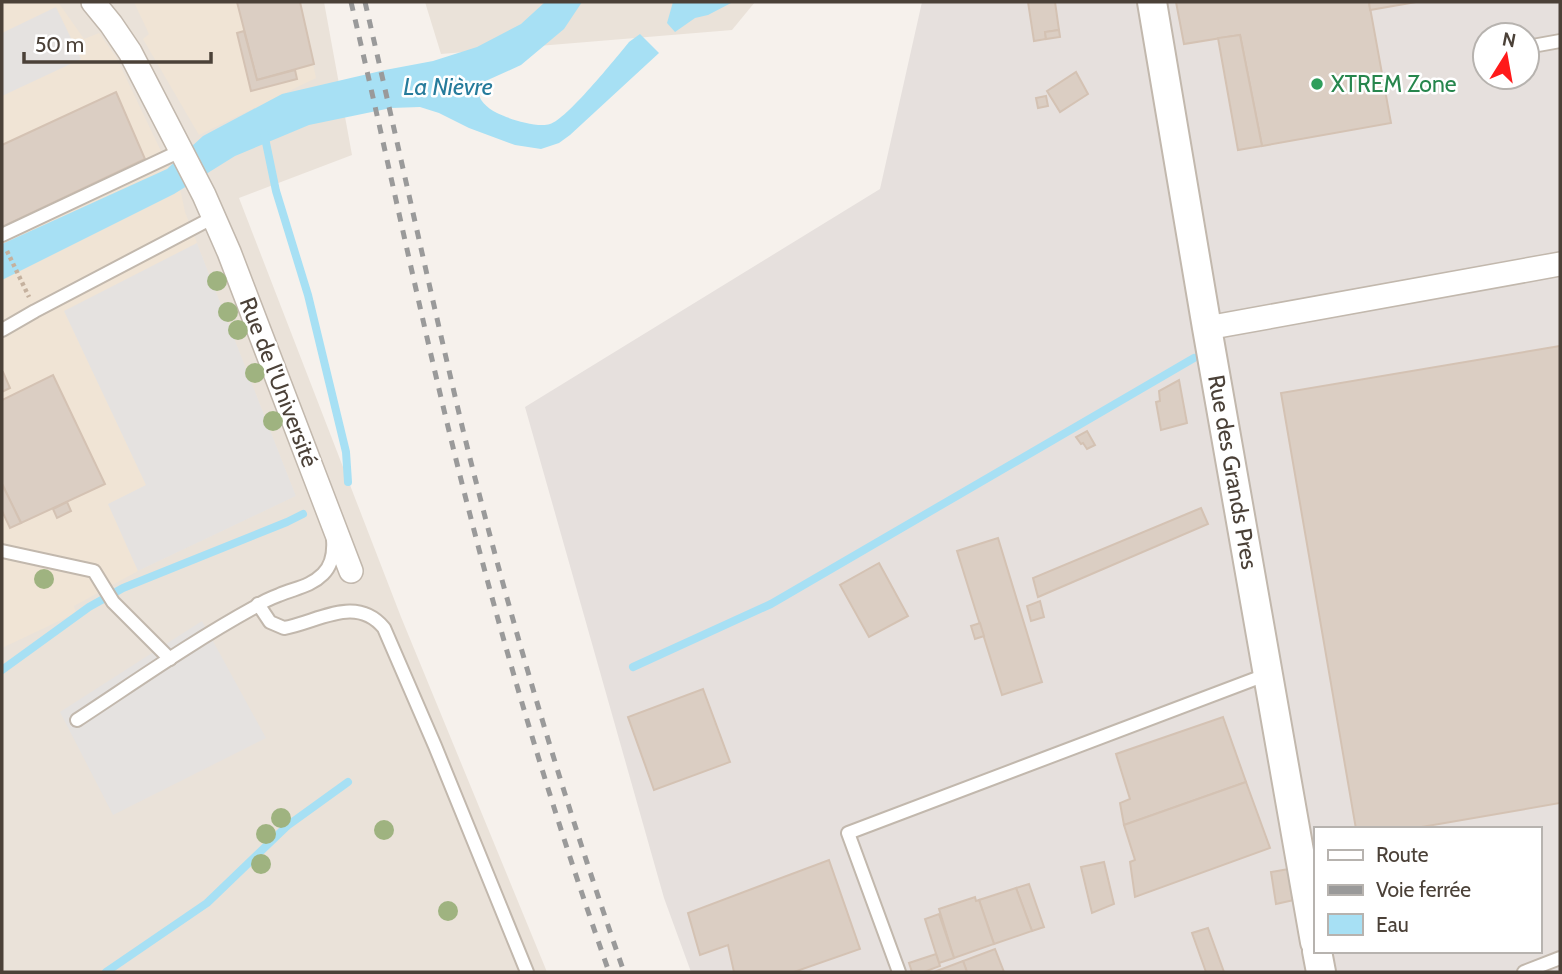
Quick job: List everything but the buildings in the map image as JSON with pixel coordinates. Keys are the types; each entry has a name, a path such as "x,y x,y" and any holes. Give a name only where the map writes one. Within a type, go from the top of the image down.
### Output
{"street":[{"path":"93,2 130,51 175,145"},
{"name":"Rue des Grands Pres","path":"1152,2 1314,937"},
{"name":"Rue de l'Université","path":"175,145 204,195 229,252 351,571"},
{"path":"1207,328 1560,264"},
{"path":"1317,953 1321,972"}],"lane":[{"path":"1541,44 1560,41"},
{"path":"2,235 175,145"},
{"path":"2,330 214,217"},
{"path":"77,720 258,604 280,594 304,588 323,574 334,554 333,524"},
{"path":"2,551 94,571 113,602 170,659"},
{"path":"258,604 270,622 284,628 338,612 351,611 376,618 384,628 527,972"},
{"path":"899,972 848,833 1268,674"},
{"path":"1524,972 1560,958"}],"path":[{"path":"2,242 18,274"}],"shaded area":[{"path":"2,2 324,2 352,155 239,198 401,617 547,972 2,972"},
{"path":"2,2 58,2 84,39 99,33 116,57 181,193 185,212 296,496 138,571 74,606 76,613 2,648"},
{"path":"134,2 300,2 316,78 199,135 143,39 149,34"},
{"path":"425,2 755,2 732,30 441,54"},
{"path":"922,2 1560,2 1560,972 691,972 664,898 525,407 880,189"},
{"path":"56,7 81,59 2,96 2,33"},
{"path":"197,243 296,496 138,571 108,504 146,485 64,311"},
{"path":"202,621 266,738 113,815 60,712"}],"water":[{"name":"La Nièvre","path":"545,2 582,2 564,29 521,65 479,84 478,93 482,101 502,115 531,124 550,124 579,101 629,42 640,34 659,53 559,143 541,149 515,145 420,107 391,108 309,125 235,156 174,194 2,280 2,244 167,169 203,136 282,94 433,61 477,47 521,24"},
{"path":"673,2 733,2 708,15 695,18 675,32 667,23"}],"waterway":[{"path":"264,133 276,191 308,295 346,452 348,482"},
{"path":"633,667 771,604 1194,358"},
{"path":"2,670 89,607 123,588 303,514"},
{"path":"106,972 207,903 287,826 348,782"}],"railway":[{"path":"351,2 437,381 485,571 543,772 609,972"},
{"path":"365,2 463,430 498,567 558,771 624,972"}],"place":[{"name":"XTREM Zone","path":"1317,84"}]}
